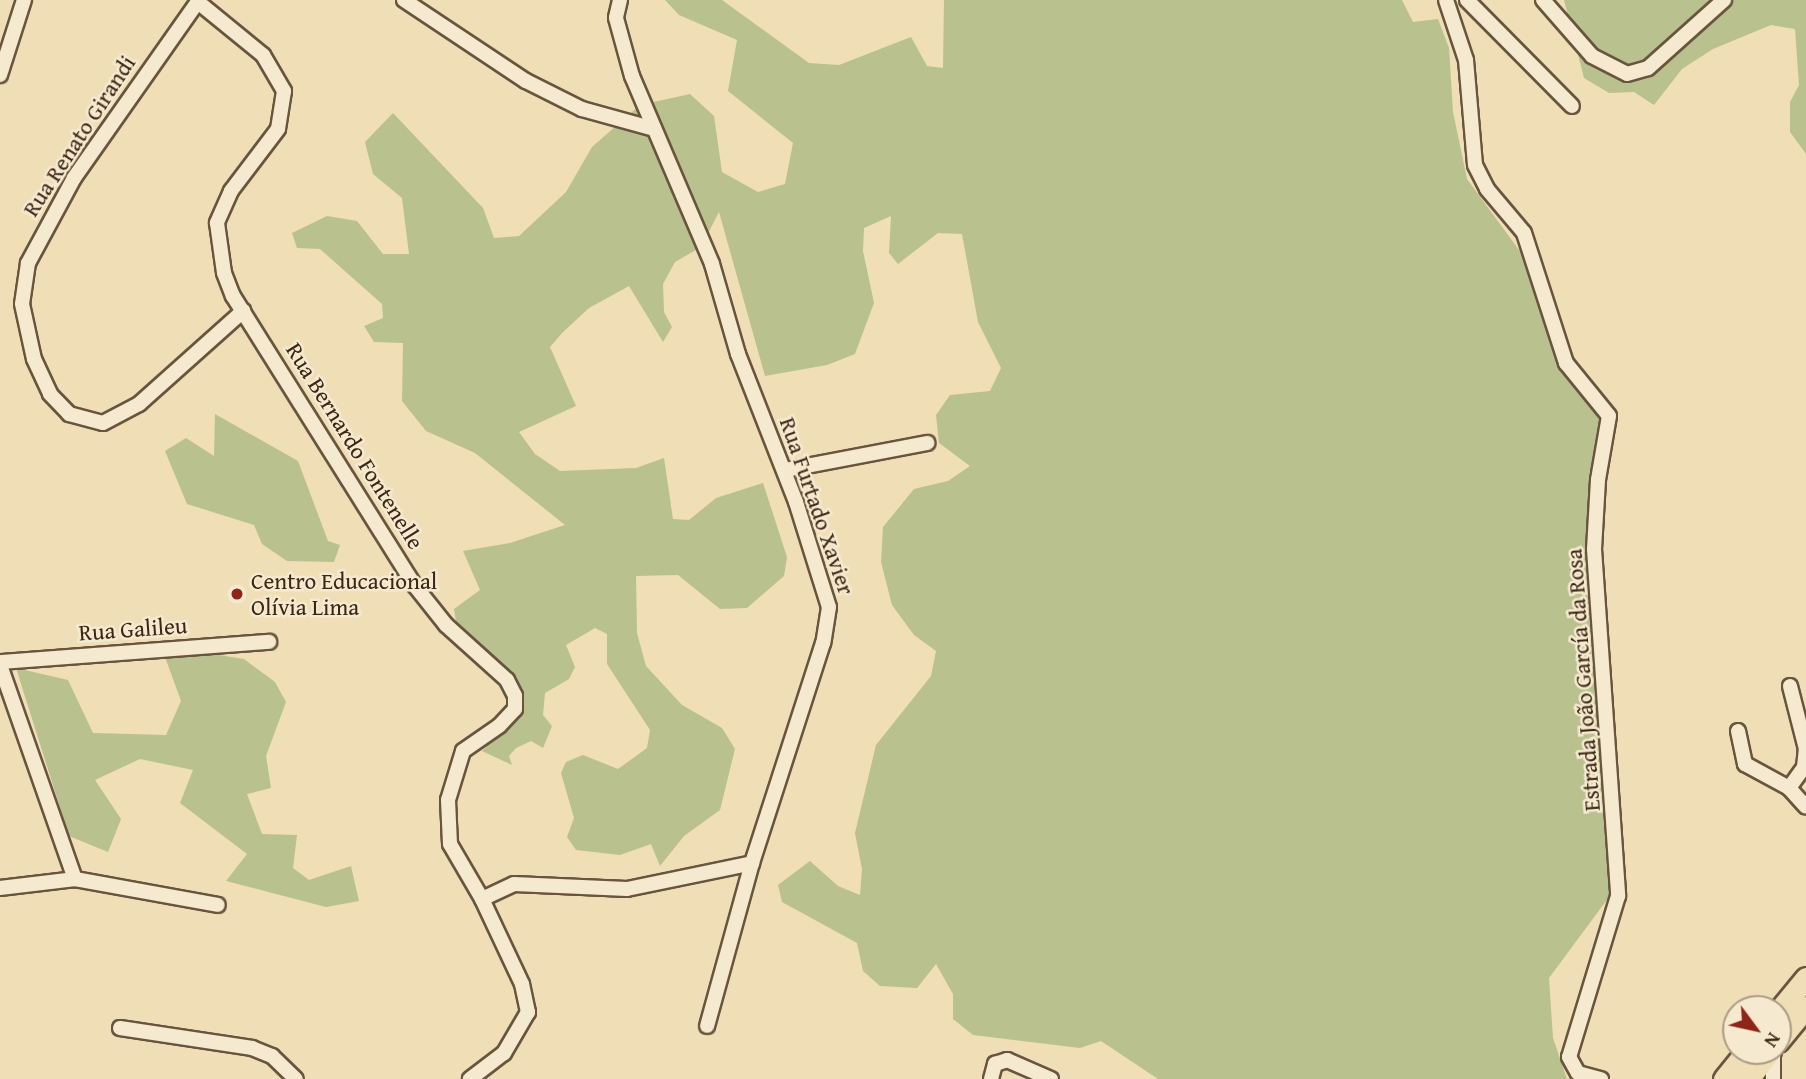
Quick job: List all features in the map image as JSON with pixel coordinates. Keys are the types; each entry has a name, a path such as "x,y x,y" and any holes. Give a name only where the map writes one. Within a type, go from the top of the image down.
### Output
{"highway":[{"path":"1792,995 1806,978"},
{"path":"1792,1024 1806,1007"},
{"path":"1724,1079 1736,1065"},
{"path":"1748,1079 1760,1065"}],"street":[{"path":"0,75 24,0"},
{"path":"404,0 526,81 582,109 654,129"},
{"name":"Rua Furtado Xavier","path":"620,0 620,40 654,129 688,202 738,354 785,470 826,589 828,627 752,863 707,1026"},
{"name":"Estrada João García da Rosa","path":"1446,0 1466,60 1475,165 1487,190 1524,233 1566,362 1609,416 1598,480 1594,549 1618,896 1569,1057 1578,1073 1601,1079"},
{"path":"1467,0 1572,106"},
{"path":"1543,0 1592,56 1628,74 1648,68 1724,0"},
{"name":"Rua Renato Girandi","path":"198,1 68,188 28,263 22,304 34,359 50,394 69,414 103,423 139,404 243,311"},
{"name":"Rua Bernardo Fontenelle","path":"198,1 263,55 284,91 278,129 230,191 217,223 224,273 243,311 427,603 512,688 515,709 463,751 448,800 450,844 482,899 522,984 528,1012 504,1054 470,1079"},
{"path":"785,470 927,443"},
{"name":"Rua Galileu","path":"0,663 269,642"},
{"path":"0,663 75,879"},
{"path":"1789,788 1804,767 1806,749 1790,687"},
{"path":"1738,731 1745,764 1789,788 1806,807"},
{"path":"482,899 514,884 627,889 752,863"},
{"path":"0,888 75,879 218,905"},
{"path":"120,1028 232,1042 272,1056 296,1079"},
{"path":"991,1079 1001,1061 1051,1079"}],"green space":[{"path":"665,0 722,0 809,63 839,65 911,37 927,66 943,68 944,0 1402,0 1413,22 1438,19 1449,48 1453,112 1467,179 1533,269 1550,335 1577,388 1602,406 1605,441 1589,473 1590,598 1609,774 1613,877 1609,897 1549,978 1553,1038 1567,1079 1158,1079 1101,1041 1080,1048 973,1035 953,1019 953,994 936,964 917,988 880,986 863,971 857,943 782,902 778,885 810,861 838,886 860,895 862,869 855,833 876,745 931,676 936,651 914,635 892,605 881,562 883,527 914,489 948,481 970,466 939,443 936,415 950,395 990,391 1001,368 978,322 962,234 938,233 898,264 889,253 891,216 864,228 863,251 874,303 855,354 827,365 765,376 719,212 701,247 675,262 663,284 664,312 672,327 663,342 629,286 589,308 563,332 550,347 576,406 519,432 535,454 560,471 636,468 664,458 673,519 689,520 716,498 763,483 787,557 784,576 747,608 720,609 678,575 636,576 637,633 646,666 682,705 722,728 735,749 720,810 684,836 660,866 651,844 620,855 576,850 567,837 574,818 561,773 566,762 583,755 618,769 647,748 650,730 607,664 607,634 595,628 566,645 575,667 569,679 545,693 543,715 552,726 543,748 531,741 516,748 509,756 512,765 482,751 503,730 511,691 467,647 456,622 454,609 480,590 463,551 510,543 565,525 475,453 426,431 402,401 403,343 374,342 364,326 383,318 382,304 320,249 297,248 292,233 327,216 357,221 383,254 409,254 402,198 373,174 365,142 393,113 483,208 494,238 519,236 566,192 592,147 640,105 690,94 714,116 722,172 758,192 785,184 793,143 728,91 737,40 679,15"},
{"path":"1564,0 1806,0 1806,154 1790,132 1790,102 1799,85 1795,29 1771,25 1713,49 1682,69 1654,105 1634,92 1609,93 1584,78"},
{"path":"215,414 298,461 328,541 340,545 334,562 287,561 262,544 254,525 187,504 165,451 186,438 214,456"},
{"path":"206,653 244,659 275,682 286,702 266,756 271,788 247,794 262,834 297,835 293,868 309,880 351,866 359,901 326,907 226,881 247,854 180,803 193,770 140,759 95,780 121,819 108,852 69,836 16,668 68,680 93,733 166,735 181,701 165,657"}],"place":[{"name":"Centro Educacional Olívia Lima","path":"237,594"}]}
